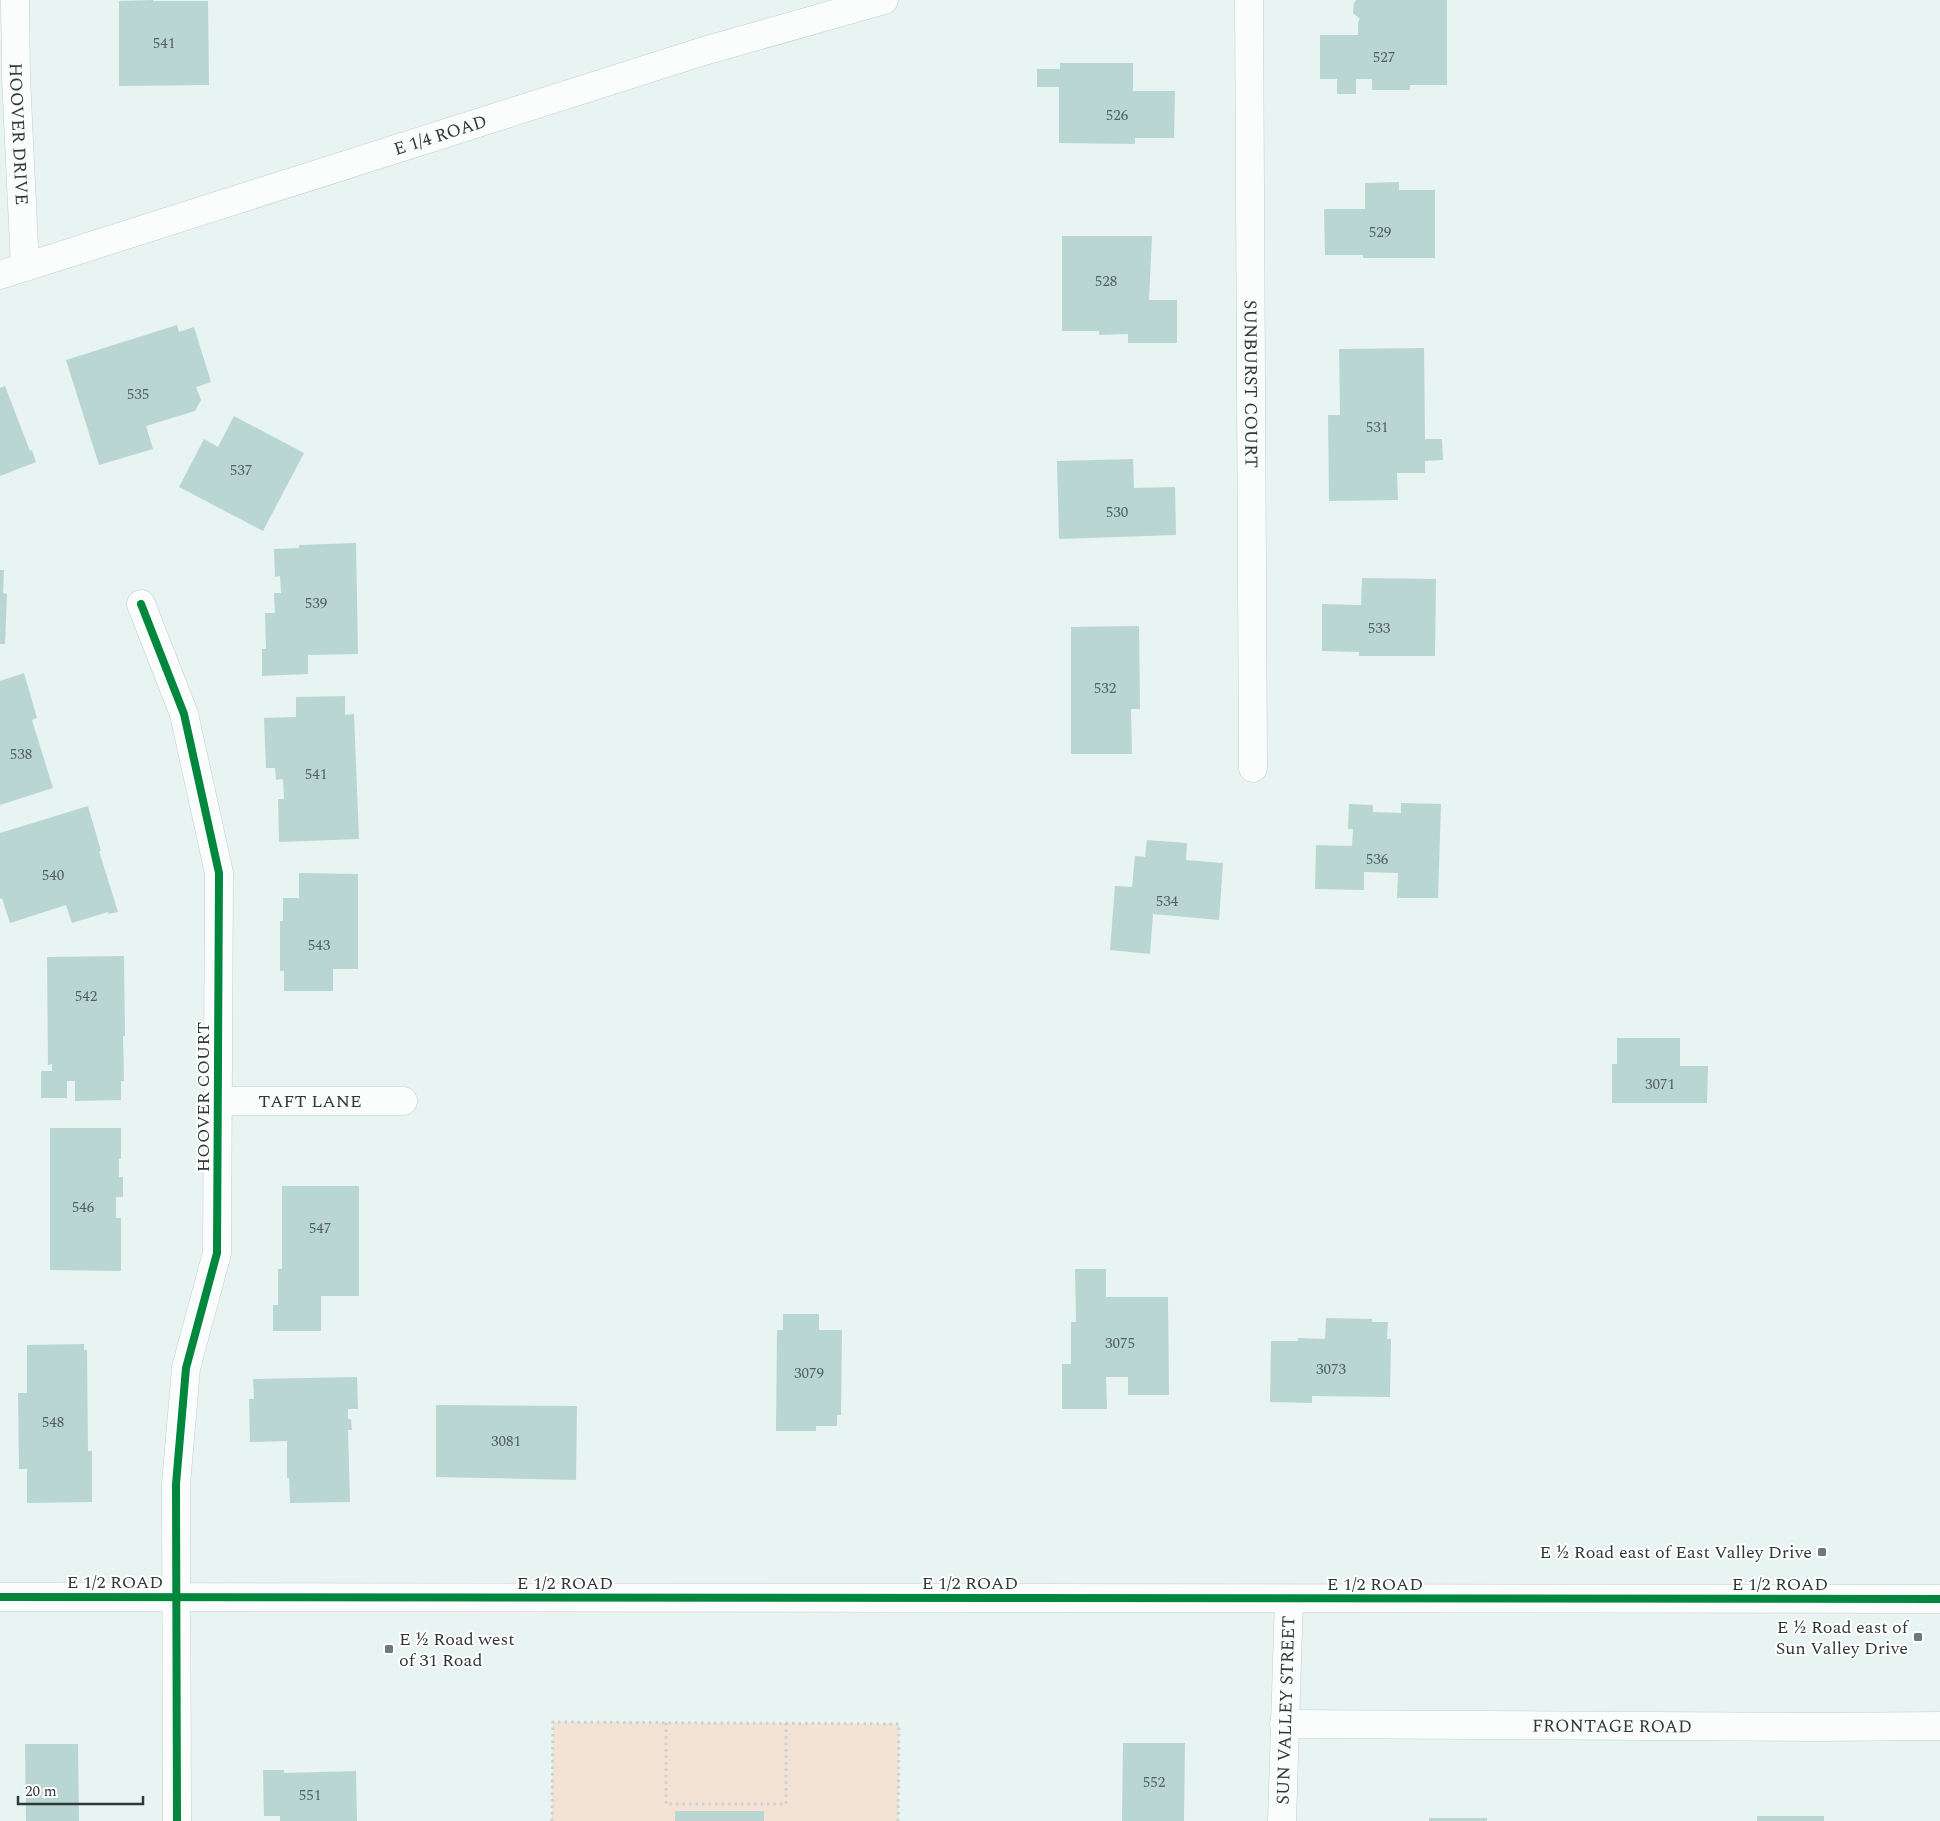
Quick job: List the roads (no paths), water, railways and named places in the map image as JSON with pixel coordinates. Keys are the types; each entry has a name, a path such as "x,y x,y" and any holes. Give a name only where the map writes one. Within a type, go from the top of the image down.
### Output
{"street":[{"name":"HOOVER DRIVE","path":"12,271 16,78 15,0"},
{"name":"E 1/4 ROAD","path":"12,271 704,51 884,0"},
{"name":"SUNBURST COURT","path":"1249,0 1252,768"},
{"name":"HOOVER COURT","path":"141,604 184,714 219,873 217,1253 186,1368 176,1484 177,1821"},
{"name":"TAFT LANE","path":"218,1100 404,1101"},
{"name":"E 1/2 ROAD","path":"0,1597 1940,1599"},
{"name":"SUN VALLEY STREET","path":"1282,1821 1289,1599"},
{"name":"FRONTAGE ROAD","path":"1284,1724 1940,1726"}],"place":[{"name":"E ½ Road east of East Valley Drive","path":"1822,1552"},
{"name":"E ½ Road east of Sun Valley Drive","path":"1918,1637"},
{"name":"E ½ Road west of 31 Road","path":"389,1649"}]}
